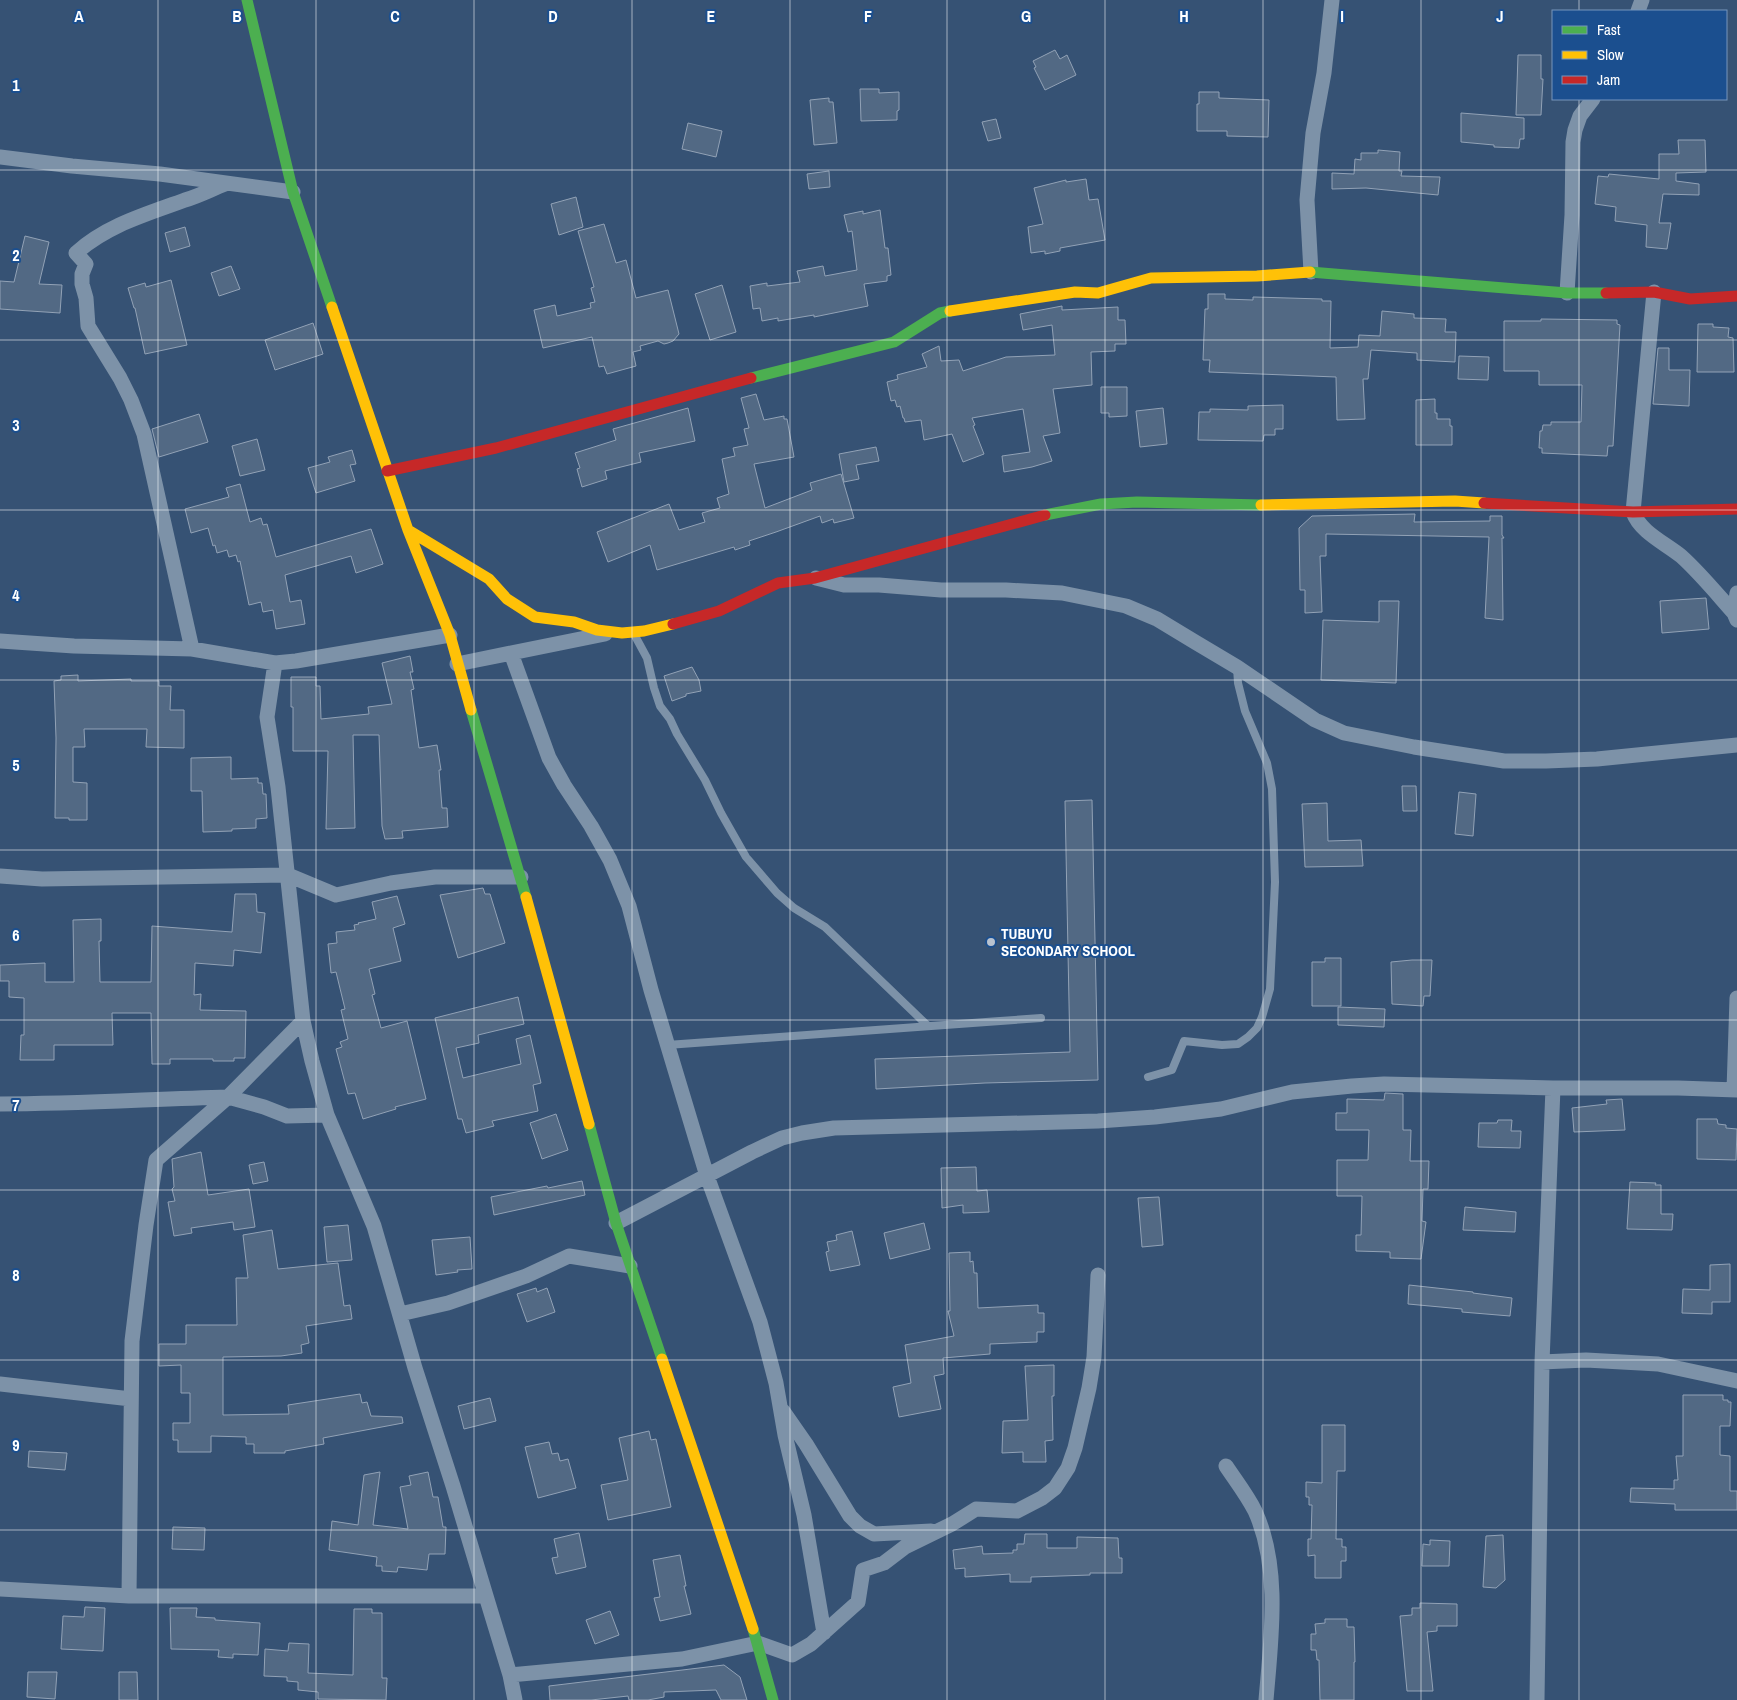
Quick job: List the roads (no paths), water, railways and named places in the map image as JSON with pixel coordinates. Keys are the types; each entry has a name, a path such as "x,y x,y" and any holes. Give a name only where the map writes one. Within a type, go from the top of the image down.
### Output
{"street":[{"path":"247,0 293,192 387,471 408,530 450,635 457,664 522,877 616,1223 758,1643 773,1700"},
{"path":"1311,272 1307,200 1313,133 1324,73 1332,0"},
{"path":"1567,293 1572,215 1573,142 1580,116 1592,100"},
{"path":"0,157 160,174 293,192"},
{"path":"192,649 144,434 120,378 88,326 86,298 82,284 82,274 86,264 76,253 87,243 137,217 188,200 225,184"},
{"path":"387,471 496,448 765,374 894,342 940,313 1075,292 1098,293 1151,278 1257,276 1311,272 1567,293 1654,292 1690,299 1737,296"},
{"path":"1654,292 1633,512 1636,520 1642,527 1681,556 1736,616"},
{"path":"408,530 489,579 507,599 535,617 574,622 597,630 633,632 671,625 719,611 778,583 815,578 1013,523 1066,510 1101,504 1137,502 1234,505 1455,501 1633,512 1737,509"},
{"path":"815,578 844,585 1062,593 1126,606 1157,619 1237,667 1315,720 1344,733 1414,747 1504,761 1529,761 1596,759 1737,745"},
{"path":"1736,616 1737,593"},
{"path":"457,664 611,632"},
{"path":"0,641 74,646 192,649 275,663 450,635"},
{"path":"511,653 549,758 610,860 625,897 707,1176 760,1322 776,1383 805,1524 824,1633"},
{"path":"275,663 266,717 278,786 303,1020 312,1061 327,1115 374,1226 415,1368 453,1486 510,1676 515,1700"},
{"path":"0,876 42,879 288,875 336,894 390,883 435,877 522,877"},
{"path":"616,1223 782,1138 802,1132 834,1128 1098,1121 1156,1117 1221,1109 1292,1092 1384,1084 1736,1090 1737,998"},
{"path":"129,1596 132,1341 156,1160 228,1097 303,1020"},
{"path":"1537,1700 1542,1362 1553,1088"},
{"path":"0,1104 63,1104 228,1097 264,1107 287,1116 327,1115"},
{"path":"400,1314 448,1303 526,1276 569,1256 630,1266"},
{"path":"510,1676 682,1659 758,1643 792,1655 824,1633 858,1602 863,1570 884,1563 905,1547 952,1524 976,1509 1017,1511 1042,1498 1055,1488 1061,1480 1068,1468 1075,1448 1093,1365 1098,1275"},
{"path":"1542,1362 1586,1360 1658,1364 1737,1381"},
{"path":"0,1384 131,1399"},
{"path":"780,1405 850,1516 860,1526 874,1534 935,1531"},
{"path":"1226,1466 1246,1494 1255,1511 1268,1550 1272,1580 1270,1652 1266,1700"},
{"path":"0,1589 129,1596 486,1596"}],"lane":[{"path":"633,632 647,658 660,706 670,718 677,734 705,780 746,857 776,893 794,908 826,927 928,1026"},
{"path":"1148,1076 1172,1070 1184,1041 1238,1044 1257,1028 1268,997 1271,971 1274,890 1271,777 1245,711 1238,684 1237,667"},
{"path":"668,1045 1041,1018"}],"place":[{"name":"TUBUYU SECONDARY SCHOOL","path":"991,942"}]}
